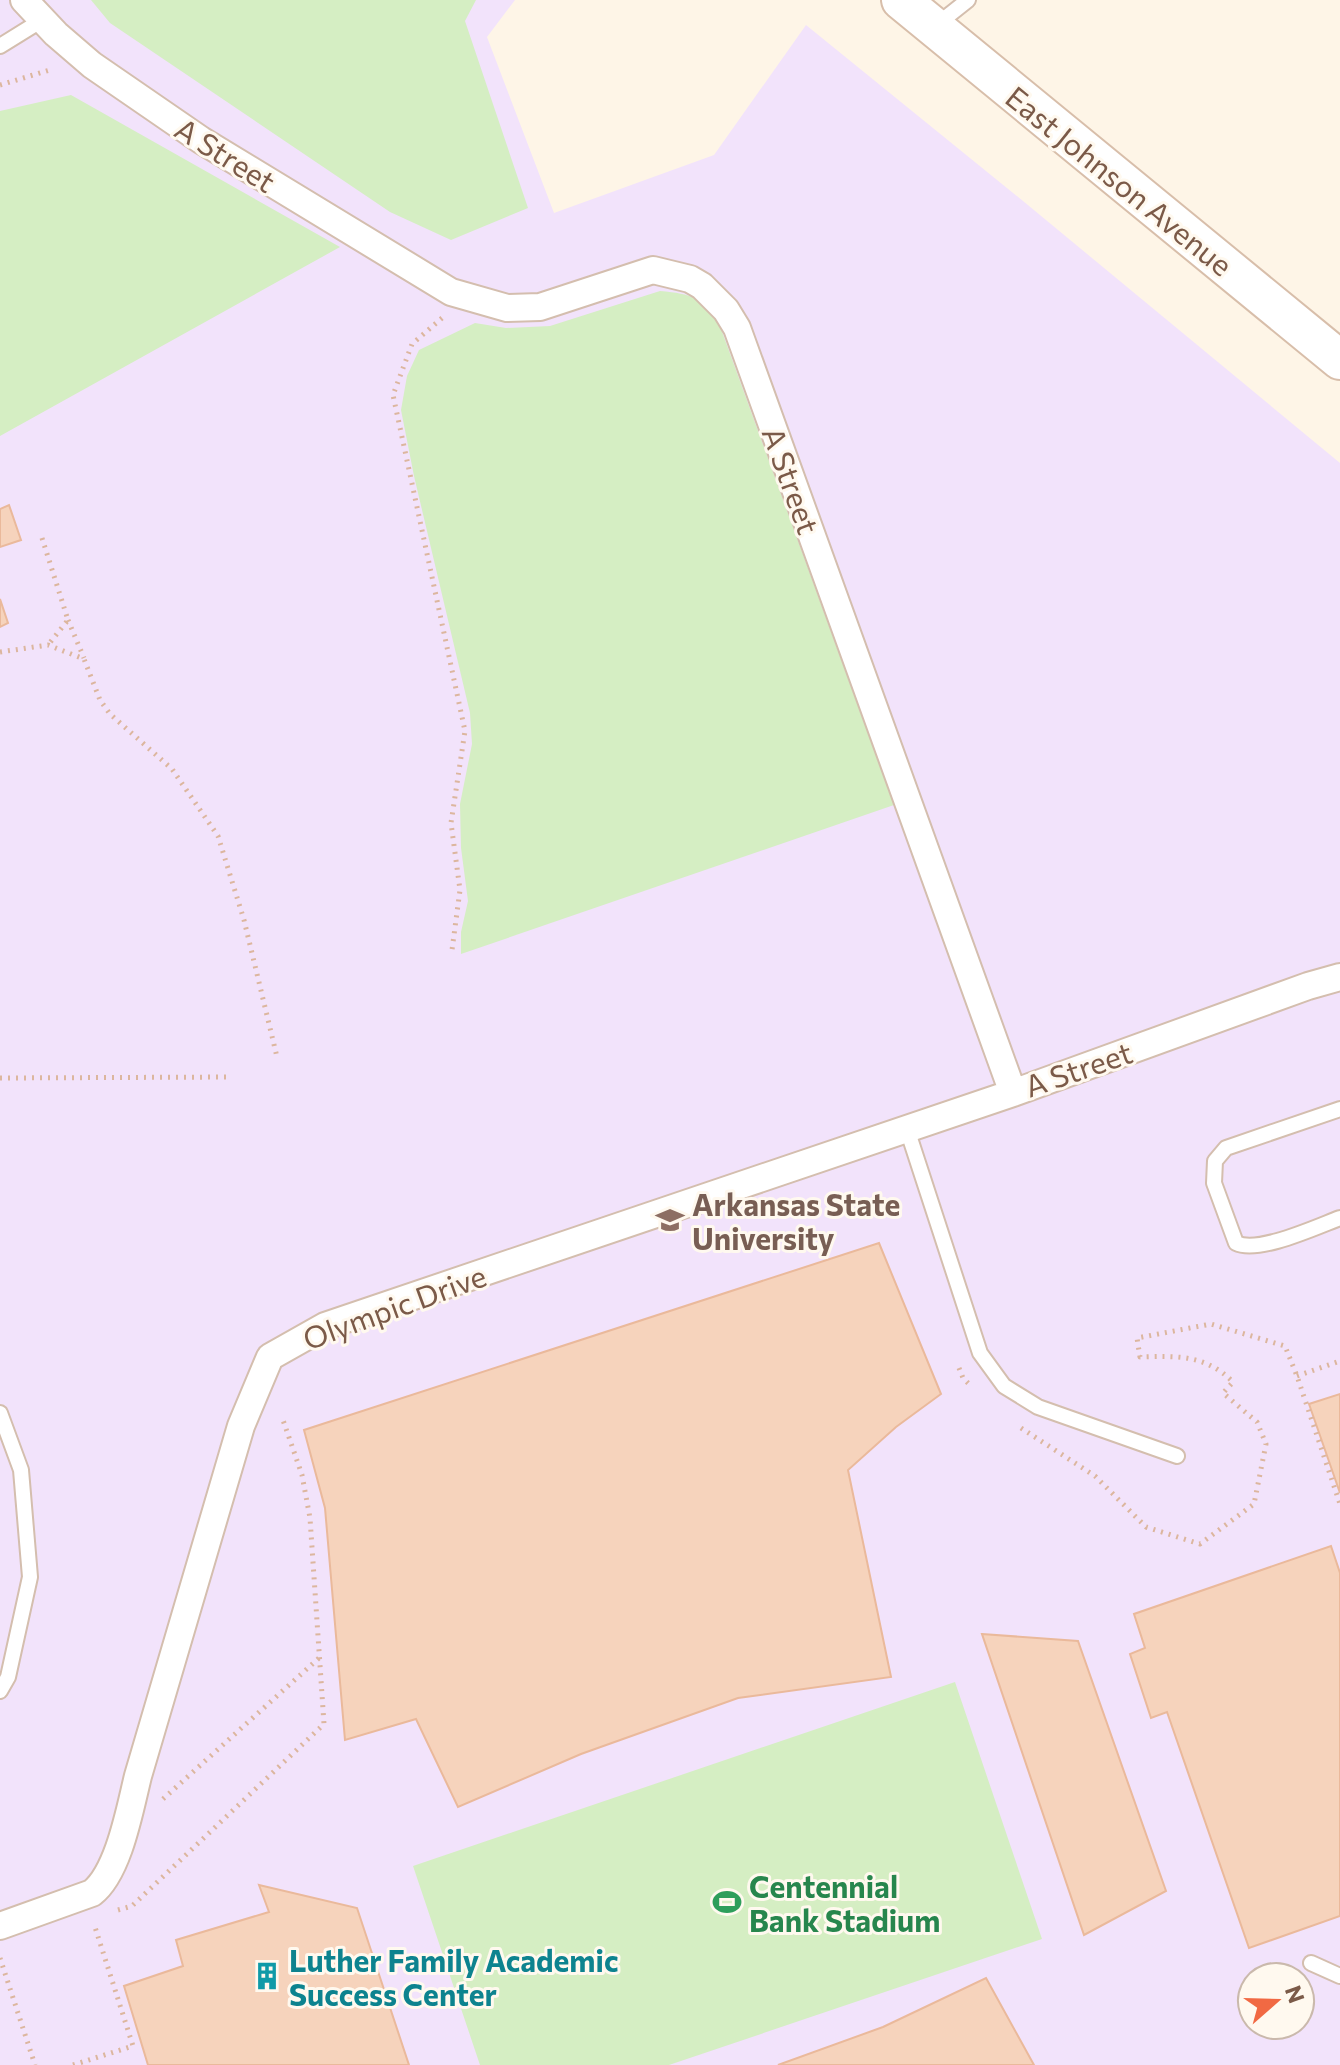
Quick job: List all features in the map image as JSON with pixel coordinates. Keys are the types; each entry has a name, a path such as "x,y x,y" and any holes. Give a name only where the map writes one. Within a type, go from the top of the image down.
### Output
{"main road":[{"name":"East Johnson Avenue","path":"901,0 1340,360"}],"street":[{"name":"A Street","path":"24,0 85,60 201,140 451,292 507,308 540,307 653,270 690,279 702,286 726,310 743,342 1013,1093 1340,977"},
{"name":"Olympic Drive","path":"0,1926 92,1893 101,1886 114,1859 130,1813 138,1776 241,1426 270,1357 325,1326 1013,1093"}],"lane":[{"path":"934,27 968,0"},
{"path":"0,46 42,20"},
{"path":"1340,1109 1226,1148 1215,1161 1214,1183 1236,1243 1245,1247 1261,1245 1340,1218"},
{"path":"907,1129 980,1353 1004,1386 1038,1407 1177,1456"},
{"path":"0,1413 21,1470 30,1577 8,1677 0,1691"},
{"path":"1316,1965 1340,1976"}],"path":[{"path":"0,85 85,60"},
{"path":"452,950 460,890 451,823 465,731 393,395 412,344 433,324 471,300"},
{"path":"42,538 68,620 100,700 110,714 172,769 218,836 244,920 277,1057"},
{"path":"48,645 68,620"},
{"path":"0,652 48,645 84,659"},
{"path":"0,1078 231,1077"},
{"path":"1020,1427 1095,1476 1146,1527 1200,1544 1254,1504 1266,1444 1257,1422 1223,1393 1233,1382 1224,1373 1186,1356 1140,1357 1137,1338 1211,1324 1285,1346 1340,1504"},
{"path":"1297,1376 1340,1361"},
{"path":"958,1364 963,1378 974,1388"},
{"path":"105,1915 132,1906 324,1724 310,1518 302,1475 283,1420"},
{"path":"160,1801 320,1658"},
{"path":"73,2065 133,2046 92,1919"},
{"path":"0,1958 35,2065"}],"shaded area":[{"name":"Arkansas State University","path":"0,0 515,0 487,37 554,213 714,155 806,25 1340,463 1340,2065 0,2065"}],"green space":[{"path":"91,0 476,0 465,21 528,208 451,240 390,212 110,23"},
{"path":"71,95 340,247 0,436 0,111"},
{"path":"660,291 695,299 720,326 894,805 461,954 461,932 468,901 461,848 460,804 472,744 470,713 401,410 407,376 419,350 475,323 506,328 550,326"},
{"name":"Centennial Bank Stadium","path":"955,1682 1042,1939 669,2065 480,2065 413,1866"}],"building":[{"path":"9,505 21,540 0,547 0,509"},
{"path":"0,599 8,623 0,627"},
{"path":"879,1243 941,1394 896,1427 848,1470 891,1677 738,1698 581,1754 458,1807 416,1719 345,1740 325,1508 304,1430"},
{"path":"1340,1394 1340,1493 1309,1404"},
{"path":"1331,1546 1340,1573 1340,1916 1249,1948 1167,1712 1151,1718 1130,1654 1145,1648 1134,1614"},
{"path":"982,1634 1078,1641 1166,1891 1084,1935"},
{"name":"Luther Family Academic Success Center","path":"259,1885 357,1908 409,2065 148,2065 124,1986 183,1966 176,1940 269,1912"},
{"path":"986,1978 1034,2065 778,2065 883,2027"}],"place":[{"name":"Arkansas State University","path":"670,1220"},
{"name":"Centennial Bank Stadium","path":"727,1902"},
{"name":"Luther Family Academic Success Center","path":"267,1976"}]}
